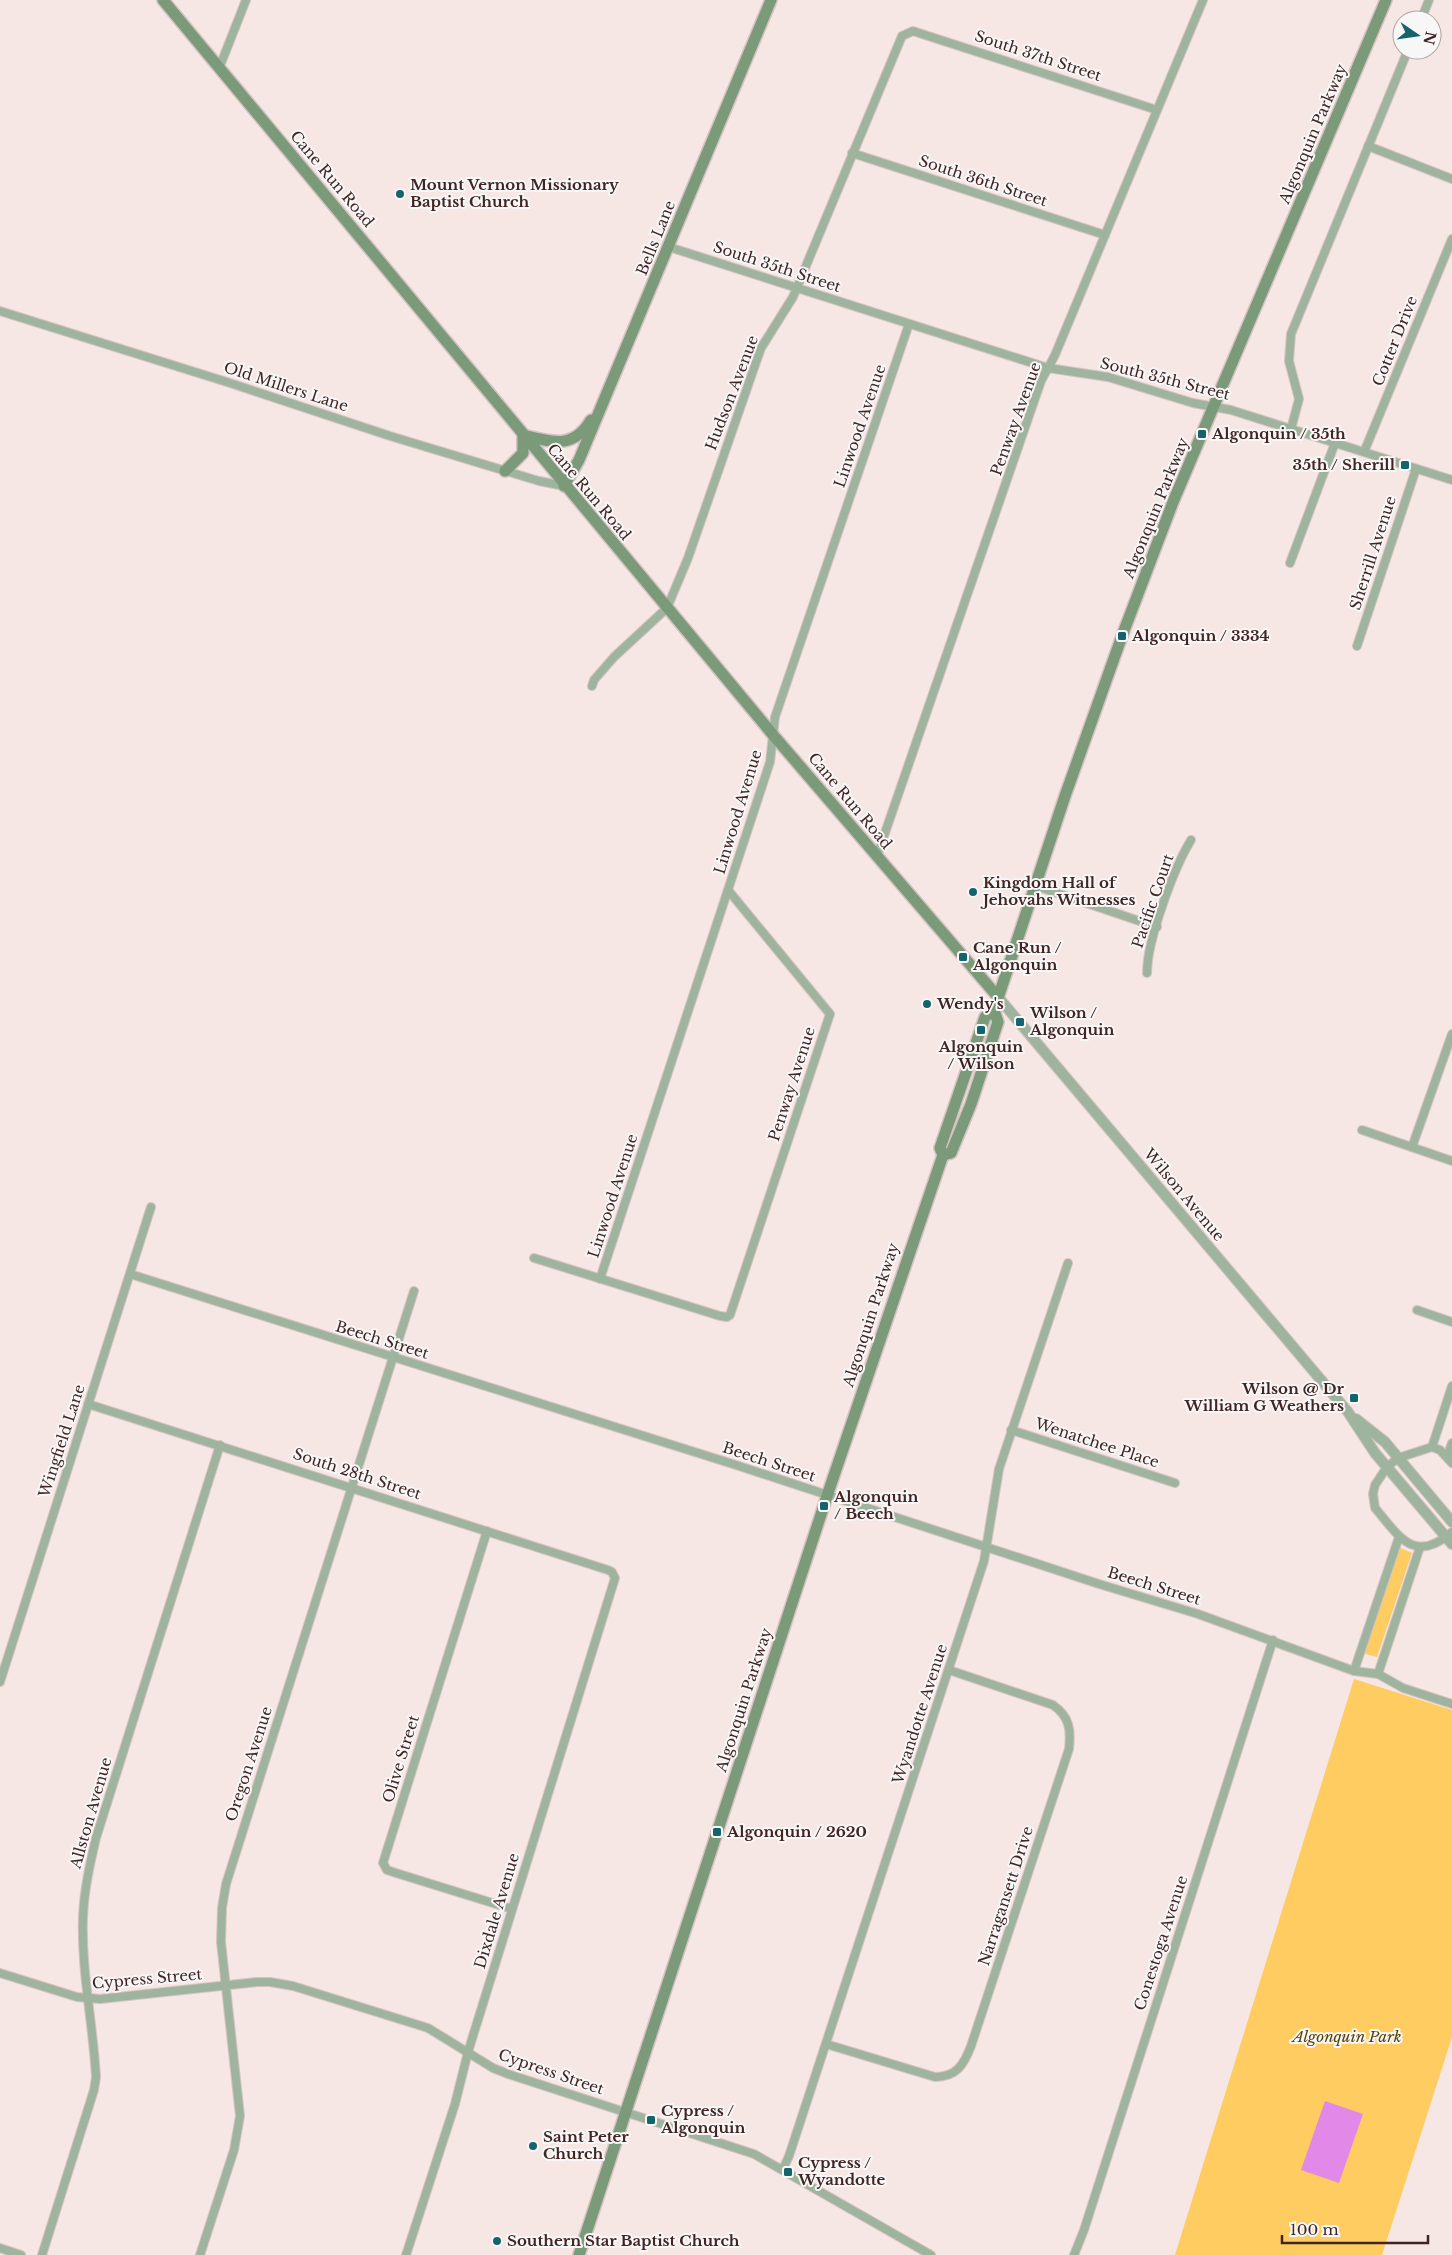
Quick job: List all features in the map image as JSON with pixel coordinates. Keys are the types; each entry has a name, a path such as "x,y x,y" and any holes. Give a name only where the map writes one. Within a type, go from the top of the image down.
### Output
{"main road":[{"name":"Cane Run Road","path":"163,0 220,66 564,486 774,736 998,997"},
{"name":"Bells Lane","path":"564,486 576,469 771,0"},
{"name":"Algonquin Parkway","path":"579,2255 827,1496 942,1155 940,1148 985,1017 994,1010 1122,636 1173,502 1386,0"},
{"path":"505,471 523,453 523,435 555,443 570,440 584,431 606,398"}],"street":[{"path":"220,66 246,0"},
{"name":"Penway Avenue","path":"877,856 1041,381 1105,235 1203,0"},
{"name":"South 37th Street","path":"910,32 922,34 1157,110"},
{"name":"Hudson Avenue","path":"667,608 688,558 761,348 794,297 902,36 910,32"},
{"path":"1291,429 1299,399 1289,361 1291,334 1404,60"},
{"path":"1368,146 1452,179"},
{"name":"South 36th Street","path":"852,153 1105,235"},
{"name":"Cotter Drive","path":"1364,452 1452,239"},
{"name":"South 35th Street","path":"669,247 1048,368 1108,377 1161,394 1231,410 1452,480"},
{"name":"Old Millers Lane","path":"0,311 539,482 564,486"},
{"name":"Linwood Avenue","path":"600,1279 770,762 775,717 909,324"},
{"path":"1290,563 1335,443"},
{"name":"Sherrill Avenue","path":"1357,646 1416,469"},
{"path":"592,686 594,680 614,657 667,608"},
{"name":"Pacific Court","path":"1147,973 1150,946 1179,864 1191,840"},
{"path":"1036,886 1157,927"},
{"name":"Penway Avenue","path":"600,1279 720,1316 726,1317 730,1315 830,1014 728,890"},
{"name":"Wilson Avenue","path":"998,997 1348,1412 1388,1467 1450,1538"},
{"path":"1412,1147 1452,1034"},
{"path":"1362,1130 1452,1160"},
{"name":"Wingfield Lane","path":"0,1682 151,1208"},
{"path":"534,1258 600,1279"},
{"name":"Wyandotte Avenue","path":"783,2169 826,2044 984,1561 996,1484 1011,1430 1068,1263"},
{"name":"Beech Street","path":"130,1274 986,1547 1273,1640 1354,1670 1378,1674 1402,1688 1452,1704"},
{"name":"Oregon Avenue","path":"200,2255 238,2131 239,2104 221,1926 226,1884 414,1291"},
{"path":"1418,1310 1452,1322"},
{"path":"1432,1447 1452,1386"},
{"name":"South 28th Street","path":"88,1404 487,1530 608,1570 614,1575"},
{"name":"Wilson Avenue","path":"1348,1412 1385,1442 1452,1522"},
{"name":"Wenatchee Place","path":"1011,1430 1175,1483"},
{"path":"1450,1460 1452,1442"},
{"name":"Allston Avenue","path":"42,2255 94,2090 95,2064 82,1936 84,1897 88,1870 99,1829 220,1445"},
{"path":"1450,1460 1440,1450 1432,1447 1398,1458 1388,1467 1375,1485 1373,1501 1375,1508 1408,1545 1420,1547 1450,1538"},
{"name":"Olive Street","path":"487,1530 383,1863 387,1870 512,1909"},
{"path":"1354,1670 1399,1537"},
{"path":"1378,1674 1420,1547"},
{"name":"Dixdale Avenue","path":"406,2255 448,2126 468,2052 608,1604 615,1581 614,1575"},
{"name":"Conestoga Avenue","path":"1074,2255 1084,2230 1273,1640"},
{"name":"Narragansett Drive","path":"826,2044 925,2075 935,2077 948,2076 959,2070 965,2062 990,1990 1068,1750 1071,1734 1066,1717 1053,1705 949,1670"},
{"name":"Cypress Street","path":"0,1973 77,1997 100,1999 270,1982 293,1986 428,2028 493,2068 508,2074 745,2151 783,2169 931,2255"},
{"path":"0,2248 21,2255"}],"green space":[{"path":"1398,1547 1412,1553 1377,1657 1362,1653"},
{"name":"Algonquin Park","path":"1354,1679 1452,1710 1452,2037 1382,2255 1175,2255"}],"shaded area":[{"path":"1325,2101 1363,2114 1339,2183 1301,2170"}],"place":[{"name":"Mount Vernon Missionary Baptist Church","path":"400,194"},
{"name":"Algonquin / 35th","path":"1202,434"},
{"name":"35th / Sherill","path":"1405,465"},
{"name":"Algonquin / 3334","path":"1122,636"},
{"name":"Kingdom Hall of Jehovahs Witnesses","path":"973,892"},
{"name":"Cane Run / Algonquin","path":"963,957"},
{"name":"Wendy's","path":"927,1004"},
{"name":"Wilson / Algonquin","path":"1020,1022"},
{"name":"Algonquin / Wilson","path":"981,1030"},
{"name":"Wilson @ Dr William G Weathers","path":"1354,1398"},
{"name":"Algonquin / Beech","path":"824,1506"},
{"name":"Algonquin / 2620","path":"717,1832"},
{"name":"Cypress / Algonquin","path":"651,2120"},
{"name":"Saint Peter Church","path":"533,2146"},
{"name":"Cypress / Wyandotte","path":"788,2172"},
{"name":"Southern Star Baptist Church","path":"497,2241"}]}
